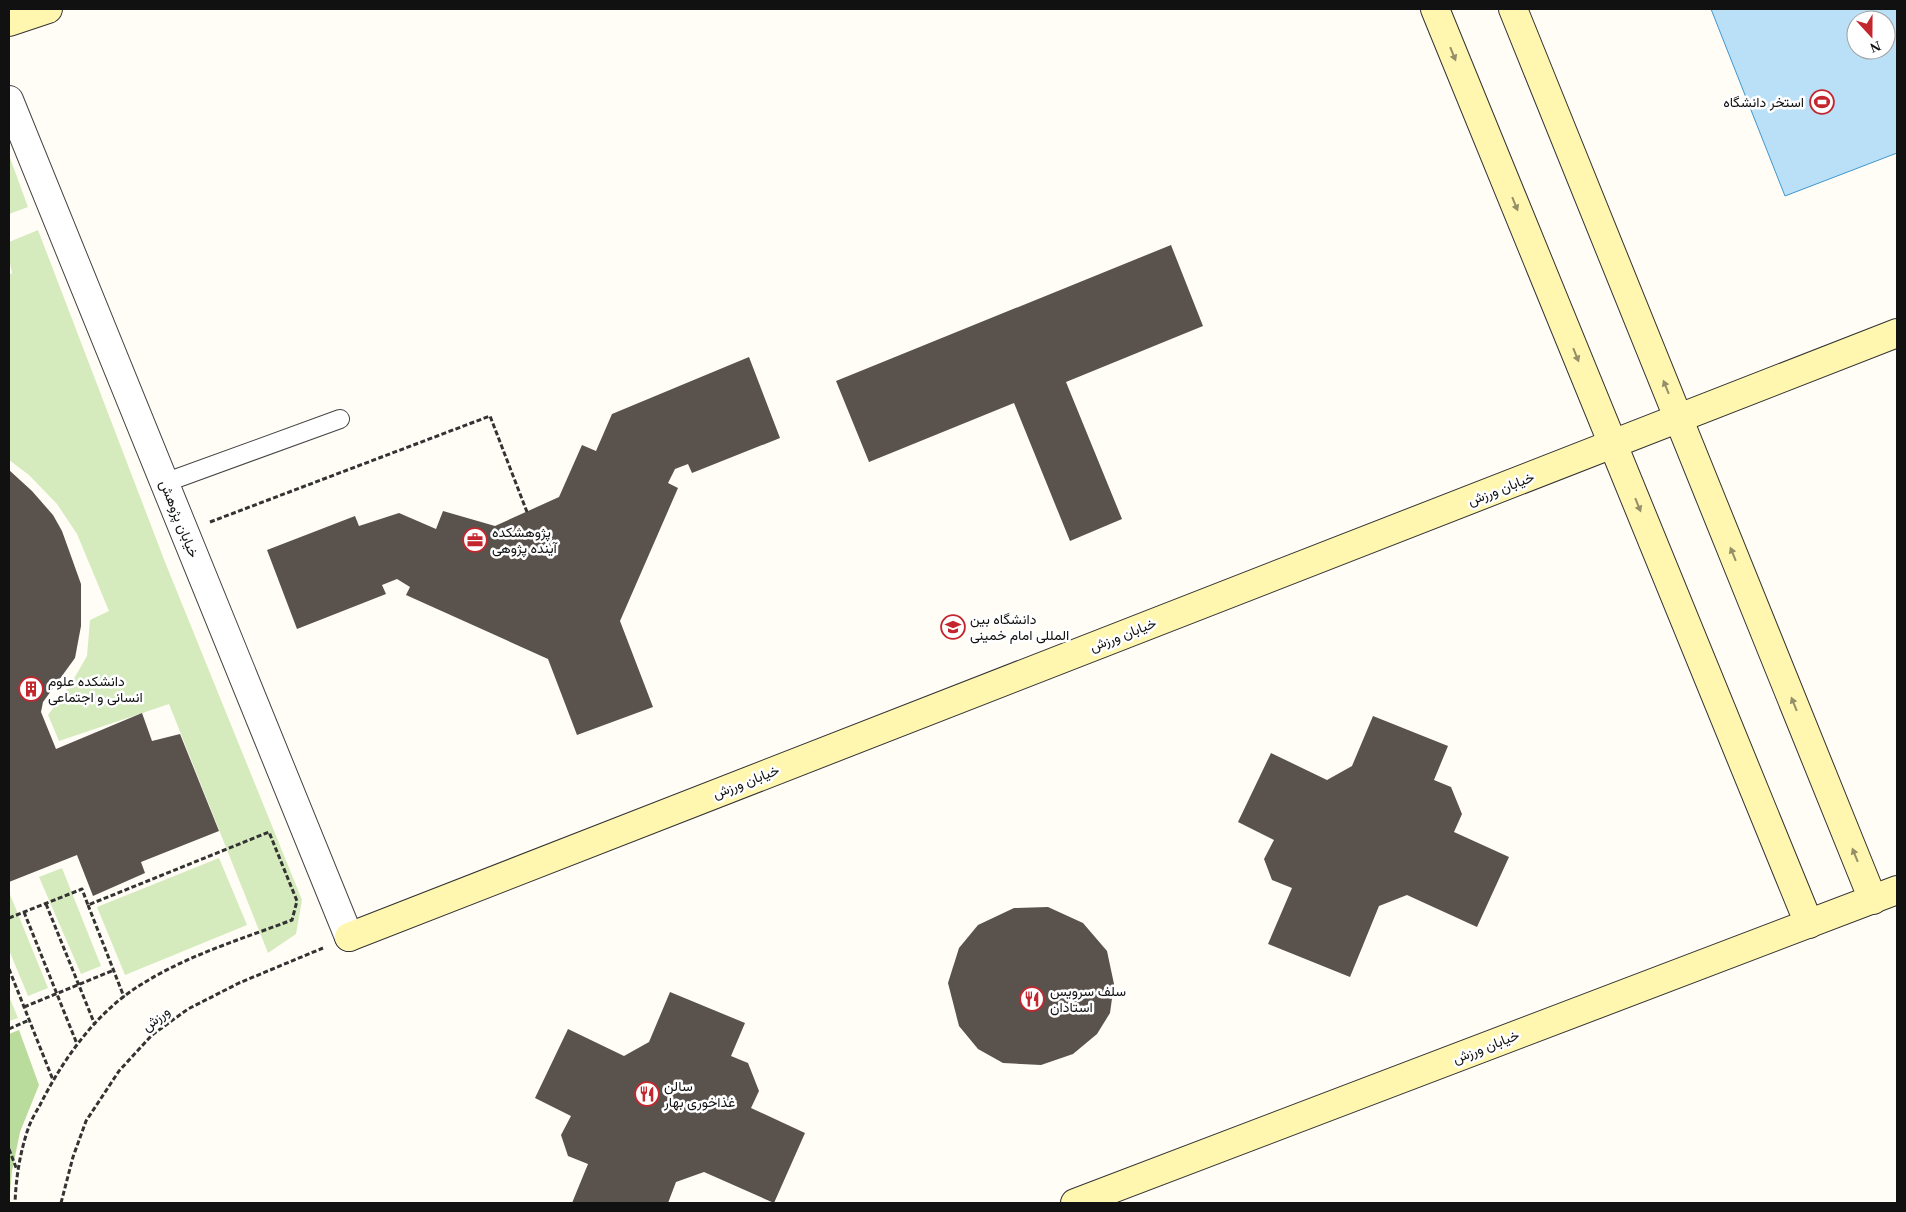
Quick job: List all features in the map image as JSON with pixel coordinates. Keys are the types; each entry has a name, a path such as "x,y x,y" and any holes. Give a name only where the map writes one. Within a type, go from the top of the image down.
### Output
{"street":[{"path":"9,22 48,9"},
{"path":"1435,9 1809,924"},
{"path":"1513,9 1679,419 1885,895"},
{"name":"خیابان پژوهش","path":"9,100 349,937"},
{"name":"خیابان ورزش","path":"349,937 1897,333"},
{"name":"خیابان ورزش","path":"1075,1203 1885,895"}],"lane":[{"path":"164,483 340,418"}],"path":[{"path":"184,532 490,416 528,512"},
{"path":"15,1203 17,1170 29,1127 52,1080 77,1044 111,1007 141,984 170,969 202,954 292,920 297,901 269,832 88,905"},
{"path":"9,918 82,889 124,997"},
{"path":"46,904 95,1025"},
{"path":"24,912 77,1044"},
{"name":"ورزش","path":"61,1203 73,1156 86,1121 119,1071 152,1035 188,1010 239,983 349,937"},
{"path":"9,969 52,1080"},
{"path":"24,1007 114,970"},
{"path":"9,1029 29,1020"},
{"path":"9,1149 17,1170"}],"green space":[{"path":"9,155 28,207 9,214"},
{"path":"38,230 165,562 302,900 296,934 268,953 169,704 59,741 48,715 72,682 87,656 90,620 109,611 77,534 57,504 29,475 9,460 9,275 12,273 9,259 9,242"},
{"path":"219,858 247,925 125,975 97,907"},
{"path":"62,868 101,966 81,974 39,877"},
{"path":"9,892 48,988 28,996 9,950"},
{"path":"9,996 18,1018 9,1021"},
{"path":"19,1030 39,1085 20,1132 12,1171 9,1203 9,1034"}],"water":[{"name":"استخر دانشگاه","path":"1711,9 1897,9 1897,153 1785,196"}],"building":[{"path":"1171,245 1203,326 1066,382 1122,519 1070,541 1014,403 869,462 836,381"},
{"name":"پژوهشکده آینده پژوهی","path":"749,357 780,438 692,473 688,464 675,469 668,483 678,488 620,621 653,707 577,735 548,659 406,595 410,587 397,579 382,585 386,594 297,629 267,550 355,516 359,526 399,513 436,529 443,511 495,526 559,497 582,445 596,451 612,414"},
{"name":"دانشکده علوم انسانی و اجتماعی","path":"9,470 32,491 53,515 62,531 81,584 81,626 75,658 43,702 41,712 56,749 142,713 152,741 180,734 219,831 141,862 145,873 93,896 77,855 9,882"},
{"path":"1373,716 1448,746 1434,780 1451,787 1462,814 1454,832 1509,857 1477,927 1407,895 1379,906 1350,977 1268,944 1292,888 1272,880 1264,859 1274,840 1238,822 1271,753 1327,780 1352,766"},
{"name":"سلف سرویس استادان","path":"1048,907 1083,923 1107,951 1114,984 1110,1013 1097,1034 1073,1054 1041,1065 1003,1063 978,1049 959,1026 948,983 959,948 978,925 1014,908"},
{"name":"سالن غذاخوری بهار","path":"670,992 745,1023 731,1056 748,1063 759,1091 751,1108 805,1133 774,1203 704,1172 676,1182 668,1203 572,1203 588,1164 568,1156 561,1135 571,1116 535,1098 568,1029 624,1056 649,1042"}],"place":[{"name":"استخر دانشگاه","path":"1822,102"},
{"name":"پژوهشکده آینده پژوهی","path":"475,540"},
{"name":"دانشگاه بین المللی امام خمینی","path":"953,627"},
{"name":"دانشکده علوم انسانی و اجتماعی","path":"31,689"},
{"name":"سلف سرویس استادان","path":"1032,999"},
{"name":"سالن غذاخوری بهار","path":"647,1094"}]}
